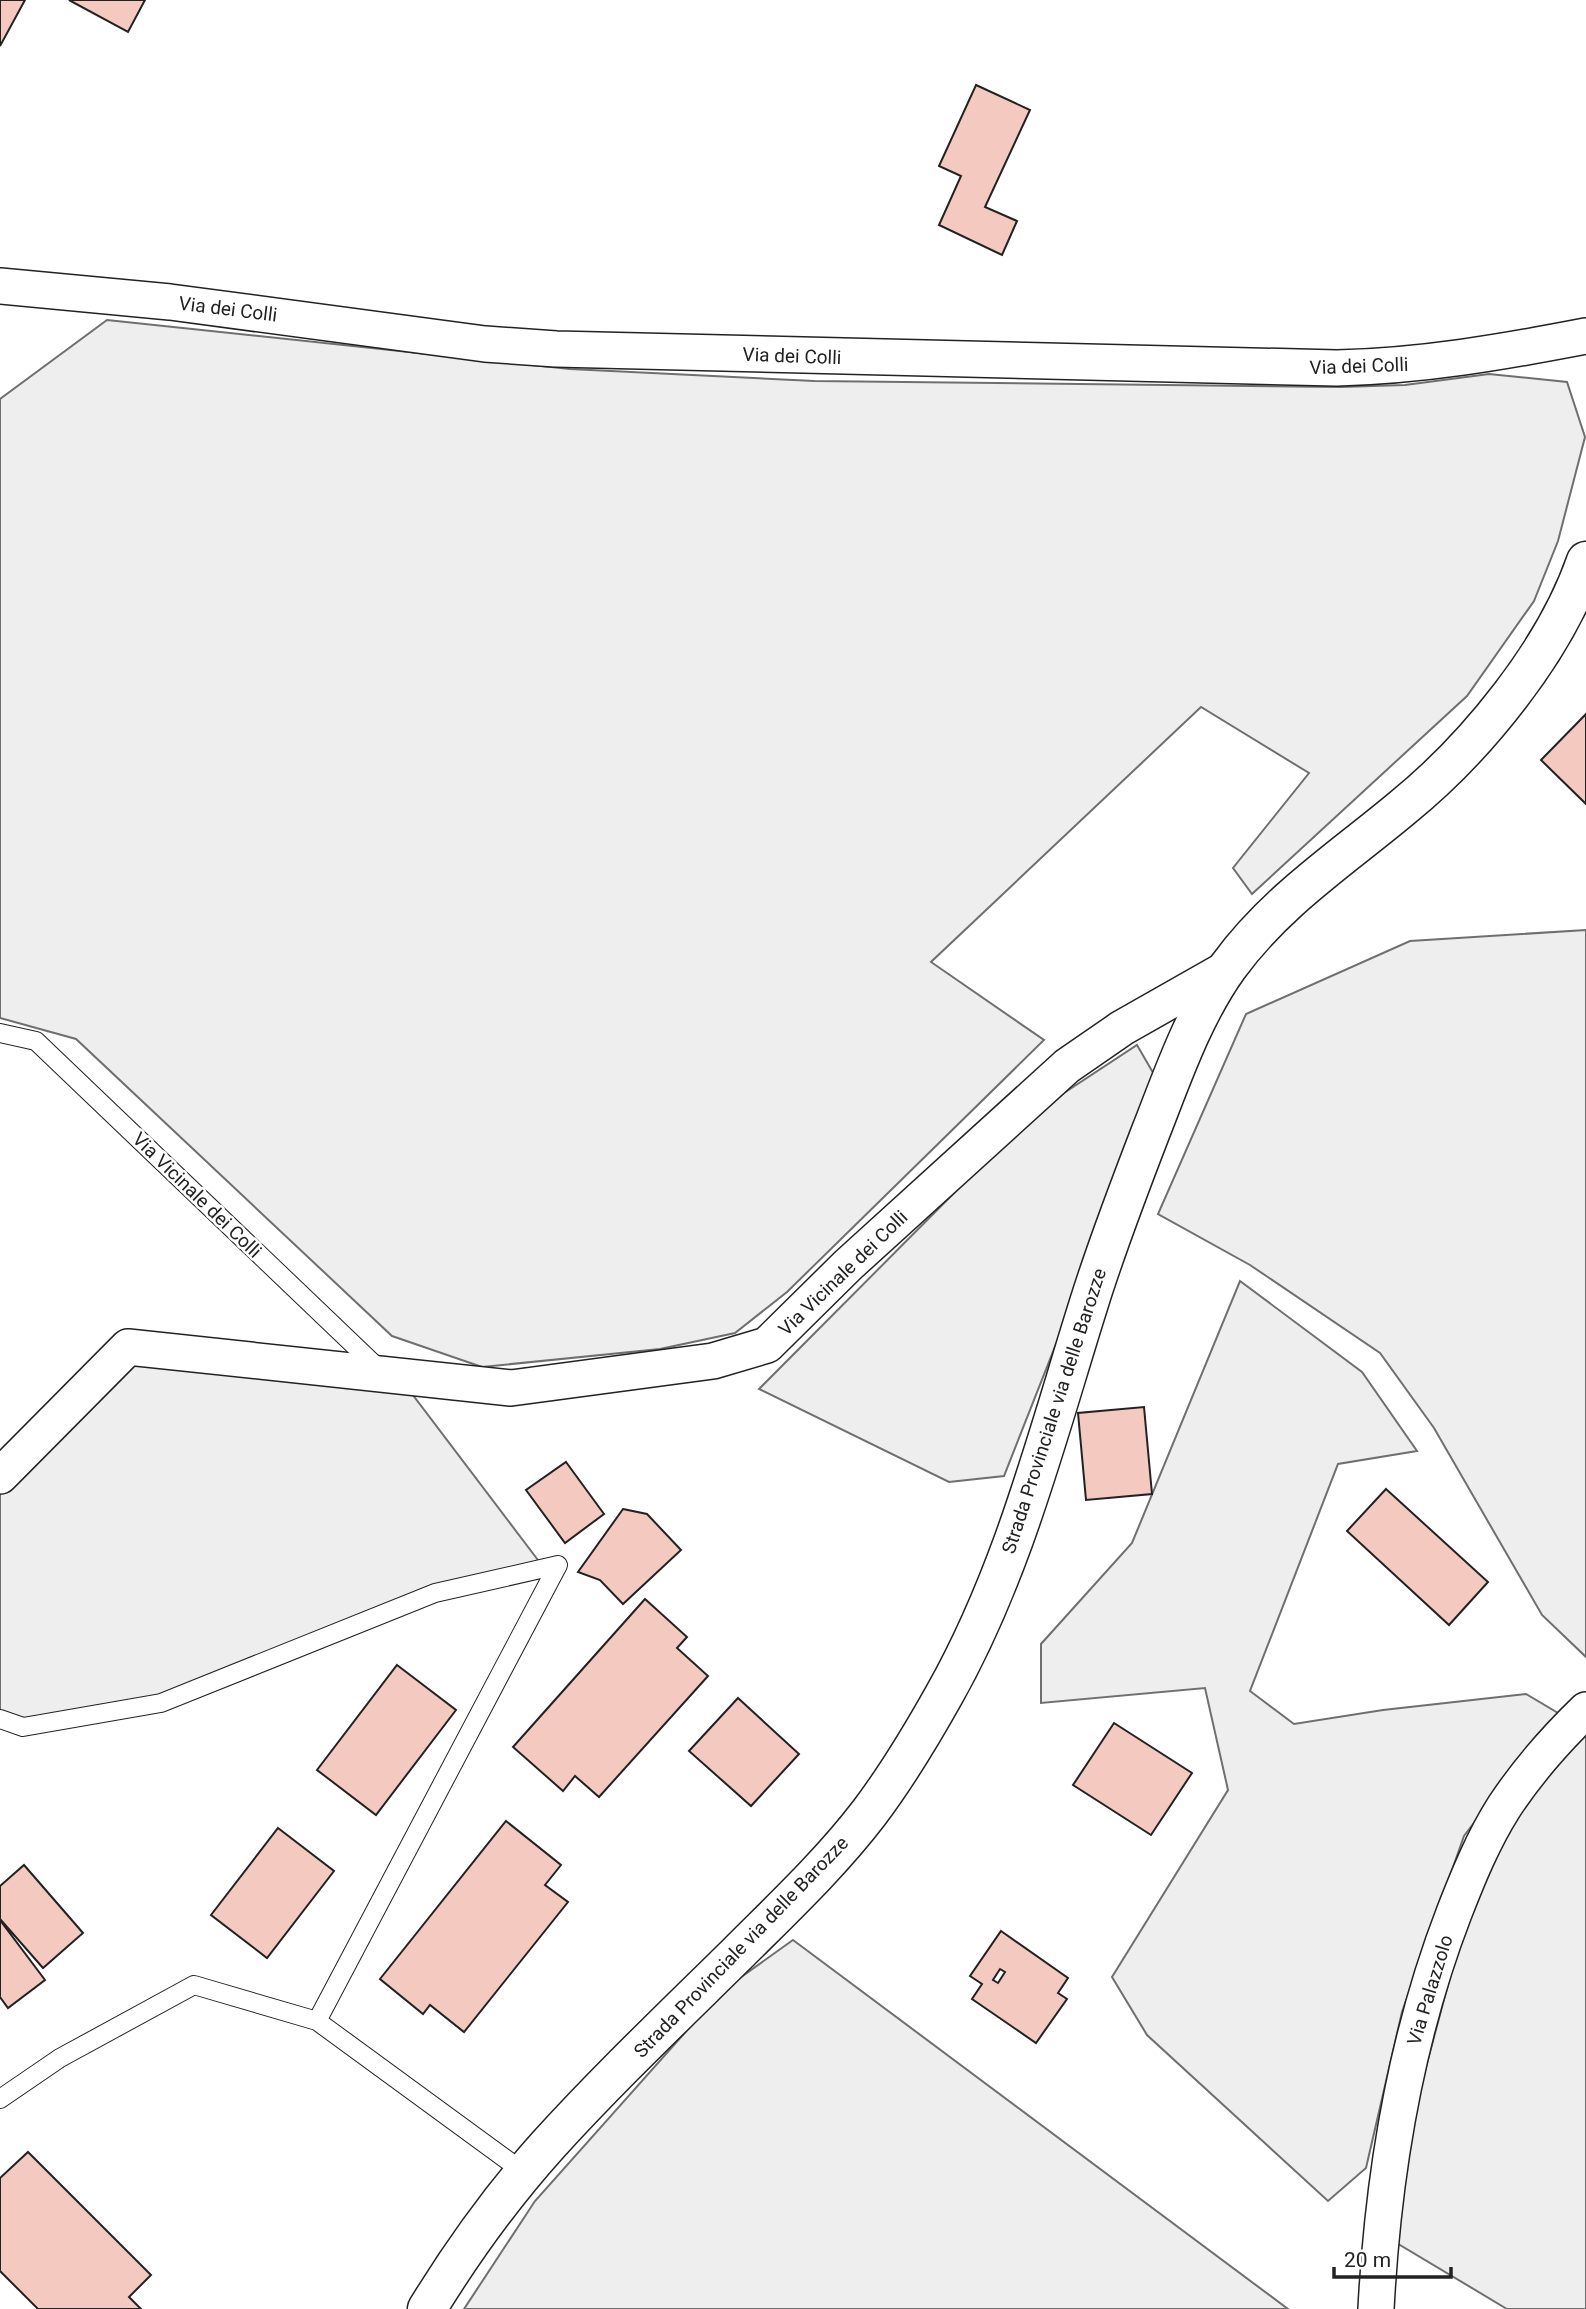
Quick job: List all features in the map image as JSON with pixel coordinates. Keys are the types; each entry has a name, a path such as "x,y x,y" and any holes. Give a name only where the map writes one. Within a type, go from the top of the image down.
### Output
{"main road":[{"name":"Strada Provinciale via delle Barozze","path":"427,2309 460,2258 525,2173 645,2044 835,1852 875,1804 940,1702 982,1619 1029,1500 1102,1261 1145,1146 1193,1029 1227,969 1276,910 1311,878 1409,802 1494,714 1541,652 1586,561"}],"street":[{"name":"Via dei Colli","path":"0,286 170,302 485,344 556,349 1337,368 1402,366 1460,359 1586,336"},
{"name":"Via Vicinale dei Colli","path":"0,1476 128,1348 511,1388 713,1361 767,1345 848,1265 1068,1066 1122,1028 1227,969"},
{"name":"Via Palazzolo","path":"1376,2309 1385,2186 1397,2113 1448,1929 1478,1855 1503,1808 1527,1775 1586,1710"}],"lane":[{"name":"Via Vicinale dei Colli","path":"0,1033 36,1041 385,1375"},
{"path":"0,1719 23,1727 161,1703 435,1593 558,1565 317,2021"},
{"path":"0,2099 60,2058 194,1985 317,2021 525,2173"}],"shaded area":[{"path":"107,320 570,369 814,381 1340,387 1405,385 1489,374 1567,382 1585,437 1558,541 1534,601 1467,696 1252,894 1233,868 1309,773 1201,707 931,962 1044,1040 787,1292 735,1333 660,1349 482,1367 392,1336 76,1039 0,1018 0,399"},
{"path":"1586,930 1586,1657 1542,1615 1434,1428 1380,1353 1250,1265 1158,1214 1246,1014 1410,941"},
{"path":"1137,1045 1159,1083 1004,1476 949,1482 759,1389 976,1171 1064,1093"},
{"path":"1240,1281 1362,1372 1417,1451 1338,1464 1250,1691 1294,1724 1383,1710 1526,1694 1558,1713 1464,1836 1402,2012 1366,2168 1328,2201 1147,2035 1112,1977 1228,1790 1205,1688 1041,1703 1041,1644 1132,1543"},
{"path":"131,1356 406,1386 544,1568 435,1593 161,1703 23,1727 0,1712 0,1491"},
{"path":"1586,1732 1586,2309 1507,2309 1395,2242 1419,2093 1464,1925 1519,1801"},
{"path":"793,1940 1288,2309 464,2309 535,2201 723,1990"}],"building":[{"path":"0,0 25,0 0,46"},
{"path":"69,0 145,0 128,32"},
{"path":"976,85 1030,110 985,207 1017,221 1002,255 939,225 961,176 939,166"},
{"path":"1586,714 1586,804 1541,760"},
{"path":"1144,1407 1152,1494 1086,1500 1078,1413"},
{"path":"566,1462 604,1514 565,1543 526,1490"},
{"path":"1386,1489 1488,1582 1449,1625 1347,1531"},
{"path":"623,1509 647,1514 681,1550 623,1604 600,1580 578,1572"},
{"path":"645,1599 687,1637 677,1648 708,1676 599,1797 575,1776 563,1791 513,1747"},
{"path":"397,1665 456,1710 376,1815 317,1770"},
{"path":"738,1698 799,1754 751,1806 689,1751"},
{"path":"1114,1723 1192,1773 1151,1835 1073,1785"},
{"path":"506,1821 561,1865 545,1885 568,1902 464,2032 430,2005 423,2014 380,1979"},
{"path":"278,1828 334,1871 267,1958 211,1915"},
{"path":"24,1865 83,1933 43,1968 0,1919 0,1886"},
{"path":"0,1920 45,1980 8,2008 0,1997"},
{"path":"1001,1931 1068,1978 1058,1993 1067,1999 1036,2043 972,1999 982,1984 970,1976","holes":["1000,1969 1005,1972 998,1983 993,1980"]},
{"path":"28,2152 151,2275 129,2297 141,2309 38,2309 0,2271 0,2178"}]}
